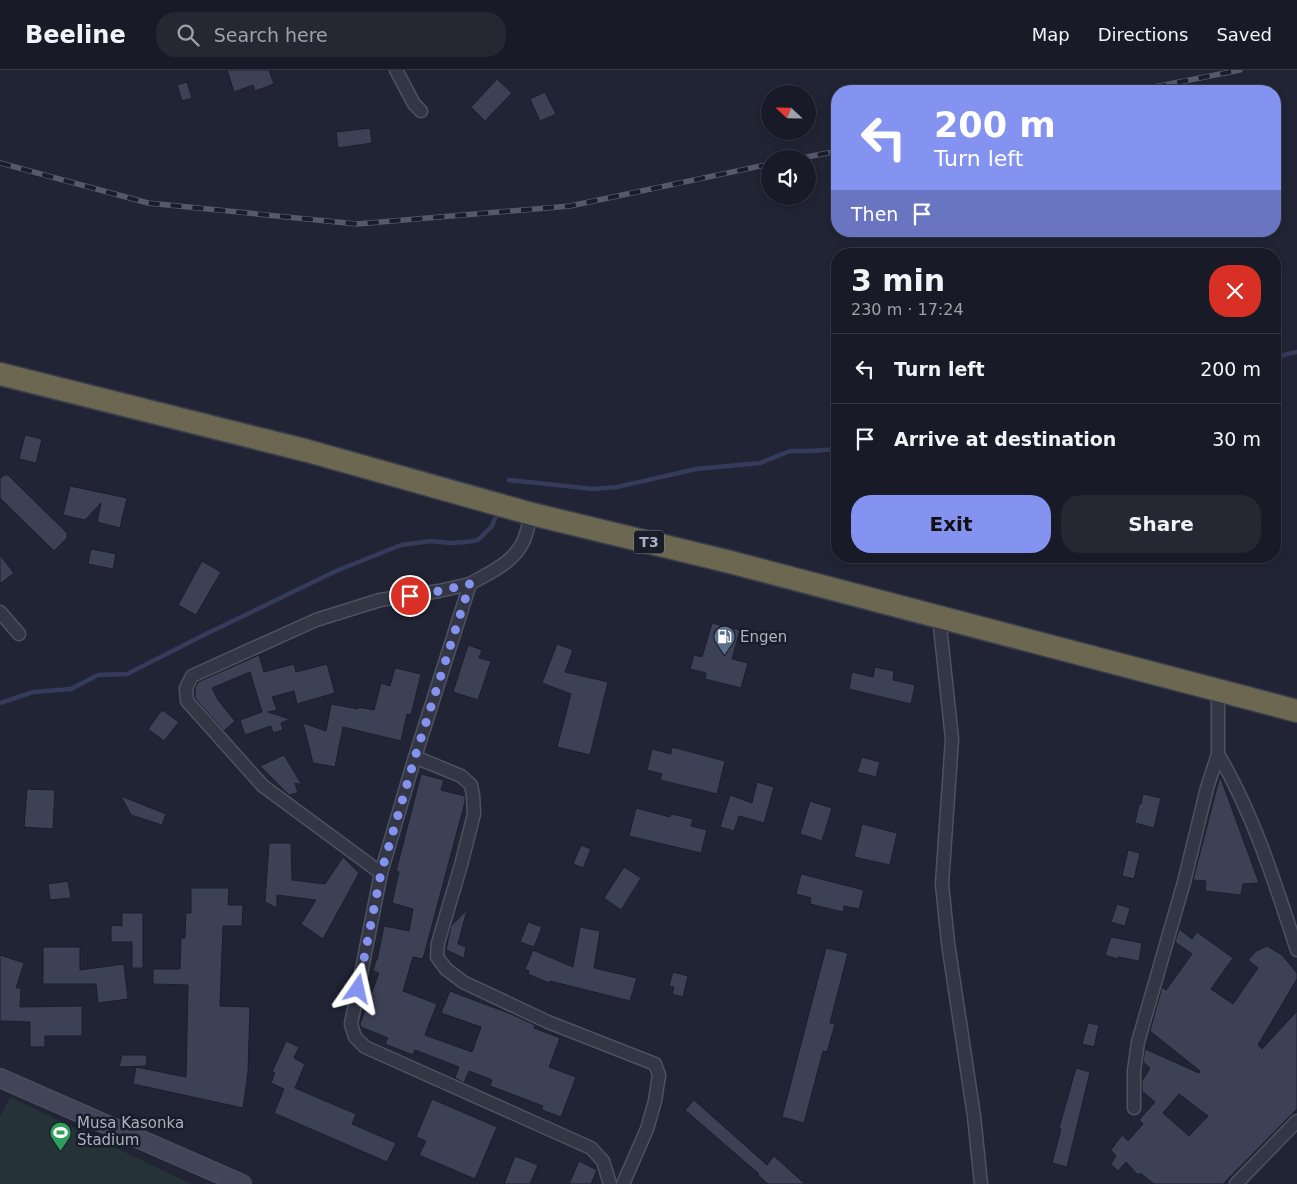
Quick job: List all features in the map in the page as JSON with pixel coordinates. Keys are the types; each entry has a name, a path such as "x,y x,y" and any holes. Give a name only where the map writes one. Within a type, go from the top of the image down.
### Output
{"highway":[{"name":"T3","path":"0,374 308,451 532,514 726,561 1297,711"}],"street":[{"path":"396,70 414,104 421,111"},
{"path":"381,873 263,786 187,701 186,688 192,676 316,620 380,600 470,584 499,568 514,556 524,541 532,514"},
{"path":"470,584 415,757 381,873 351,1024 355,1037 365,1047 591,1148 603,1161 610,1184"},
{"path":"0,612 19,634"},
{"path":"939,617 952,739 942,884 948,943 974,1116 982,1184"},
{"path":"1134,1108 1134,1071 1138,1042 1218,754 1218,690"},
{"path":"1218,754 1236,785 1268,860 1297,950"},
{"path":"415,757 460,776 470,785 473,795 474,814 438,943 437,957 446,969 463,982 548,1022 655,1064 659,1075 655,1101 647,1129 622,1184"},
{"path":"0,1078 242,1184"},
{"path":"1236,1184 1297,1121"}],"shaded area":[{"name":"Musa Kasonka Stadium","path":"10,1097 191,1184 0,1184 0,1117"}],"building":[{"path":"227,70 269,70 274,84 255,91 253,85 234,92"},
{"path":"497,79 512,93 485,121 471,107"},
{"path":"187,82 192,98 182,101 177,85"},
{"path":"545,92 556,114 540,121 530,99"},
{"path":"370,128 372,143 338,148 336,132"},
{"path":"25,435 42,439 36,463 19,459"},
{"path":"4,475 8,475 67,533 67,538 54,551 0,498 0,479"},
{"path":"70,486 127,498 120,528 97,522 101,503 85,520 63,515"},
{"path":"91,549 116,554 113,569 88,564"},
{"path":"0,555 14,573 0,584"},
{"path":"202,561 221,572 196,615 178,605"},
{"path":"712,623 740,630 732,659 748,663 741,688 705,679 706,673 690,669 694,655 702,657"},
{"path":"557,644 573,650 565,672 608,682 590,755 557,747 571,694 542,683"},
{"path":"468,645 482,650 479,658 491,661 478,700 453,692"},
{"path":"259,655 264,672 294,664 296,672 327,664 335,693 297,704 294,691 272,697 277,710 268,712 290,719 281,723 283,730 273,733 271,726 245,735 240,720 262,712 250,672 212,688 218,700 235,721 224,731 195,698 195,688 198,682"},
{"path":"875,667 894,671 893,680 915,685 911,704 849,689 852,672 873,677"},
{"path":"395,668 421,674 411,715 407,714 401,741 343,727 335,767 313,763 303,723 326,731 331,704 374,710 381,683 390,686"},
{"path":"162,710 179,722 164,741 148,729"},
{"path":"672,747 725,761 717,794 660,780 662,774 647,770 652,749 671,754"},
{"path":"284,755 302,785 295,783 298,793 289,795 260,766"},
{"path":"862,757 880,762 876,777 857,772"},
{"path":"421,774 444,780 441,790 465,796 465,802 423,959 413,957 403,991 437,1004 425,1035 472,1052 481,1027 441,1013 450,991 511,1014 535,1025 534,1028 560,1038 549,1067 576,1077 561,1117 542,1110 543,1106 490,1086 492,1080 469,1071 464,1083 455,1078 459,1067 415,1050 413,1055 385,1044 388,1038 361,1027 360,1024 379,973 373,971 384,926 409,931 413,909 392,903 399,872 396,871"},
{"path":"1220,776 1259,883 1243,884 1241,895 1205,891 1206,881 1193,880"},
{"path":"757,782 774,787 764,823 739,816 734,831 720,827 730,795 752,803"},
{"path":"27,789 55,790 53,829 24,827"},
{"path":"1143,794 1161,798 1154,828 1135,823"},
{"path":"121,796 166,814 162,825 131,815"},
{"path":"810,801 832,808 822,841 800,834"},
{"path":"636,808 670,817 671,814 693,819 691,826 707,830 701,853 629,836"},
{"path":"862,824 897,833 890,865 854,857"},
{"path":"269,843 291,843 292,880 325,884 343,857 359,873 323,939 301,924 316,900 277,895 277,908 265,902"},
{"path":"581,845 591,849 583,868 573,864"},
{"path":"1128,850 1140,853 1134,879 1122,876"},
{"path":"624,867 641,878 621,910 604,898"},
{"path":"801,874 864,890 859,909 844,906 843,912 810,904 811,898 796,894"},
{"path":"68,881 71,898 50,900 48,884"},
{"path":"191,888 229,888 228,905 243,905 242,926 223,926 220,1006 250,1007 248,1072 243,1108 133,1084 136,1067 186,1077 188,985 153,984 153,969 180,969 181,938 185,938 186,913 191,913"},
{"path":"1117,904 1130,908 1125,926 1111,922"},
{"path":"467,910 458,944 466,947 464,958 446,950 451,926"},
{"path":"122,913 143,913 143,968 132,968 132,942 111,942 111,925 122,926"},
{"path":"528,922 542,927 534,947 520,942"},
{"path":"580,927 600,931 594,968 637,978 630,1001 550,981 549,983 528,974 529,971 525,969 533,950 573,967"},
{"path":"1179,929 1192,939 1197,932 1233,958 1211,989 1233,1004 1258,968 1248,960 1256,951 1267,946 1282,955 1297,973 1297,979 1258,1045 1262,1049 1297,1011 1297,1109 1223,1184 1154,1184 1140,1173 1138,1175 1126,1162 1118,1171 1111,1164 1116,1156 1111,1150 1122,1135 1128,1141 1143,1124 1139,1120 1155,1102 1142,1091 1142,1081 1150,1068 1143,1062 1145,1049 1199,1073 1200,1071 1150,1031 1162,987 1166,990 1192,954 1175,942","holes":["1179,1094 1208,1116 1189,1136 1163,1113"]},
{"path":"1111,937 1142,943 1139,961 1118,957 1117,959 1105,955"},
{"path":"43,947 80,947 80,970 124,964 128,999 98,1003 96,984 43,984"},
{"path":"826,948 848,953 830,1023 835,1024 827,1052 823,1051 804,1123 782,1117"},
{"path":"0,955 24,963 16,988 21,988 20,1007 82,1006 82,1036 45,1036 45,1047 30,1047 30,1022 0,1021"},
{"path":"673,972 688,976 683,997 672,994 674,987 669,986"},
{"path":"1088,1023 1099,1025 1094,1047 1082,1044"},
{"path":"286,1041 299,1047 294,1058 305,1064 295,1088 356,1114 352,1124 396,1143 387,1162 274,1113 284,1089 271,1083 275,1073 272,1072"},
{"path":"122,1055 147,1055 146,1066 119,1067"},
{"path":"1076,1068 1090,1072 1067,1167 1052,1163 1061,1129 1059,1128"},
{"path":"432,1099 497,1127 475,1179 419,1155 426,1141 416,1137"},
{"path":"694,1100 767,1165 774,1156 805,1184 768,1184 685,1110"},
{"path":"515,1156 538,1165 530,1184 504,1184"},
{"path":"579,1161 597,1170 591,1184 569,1184"}],"waterway":[{"path":"1281,356 1297,352"},
{"path":"509,480 593,489 617,487 696,469 760,463 790,451 831,450"},
{"path":"0,703 33,692 71,689 98,675 127,674 336,571 401,545 431,541 450,543 478,540 492,526 498,511"}],"railway":[{"path":"1164,85 1240,70"},
{"path":"816,155 831,152"},
{"path":"0,163 148,203 357,224 570,206 761,166"}],"place":[{"name":"Engen","path":"724,656"},
{"name":"Musa Kasonka Stadium","path":"61,1151"}],"route":[{"path":"358,989 381,873 415,757 470,584 410,596"}]}
